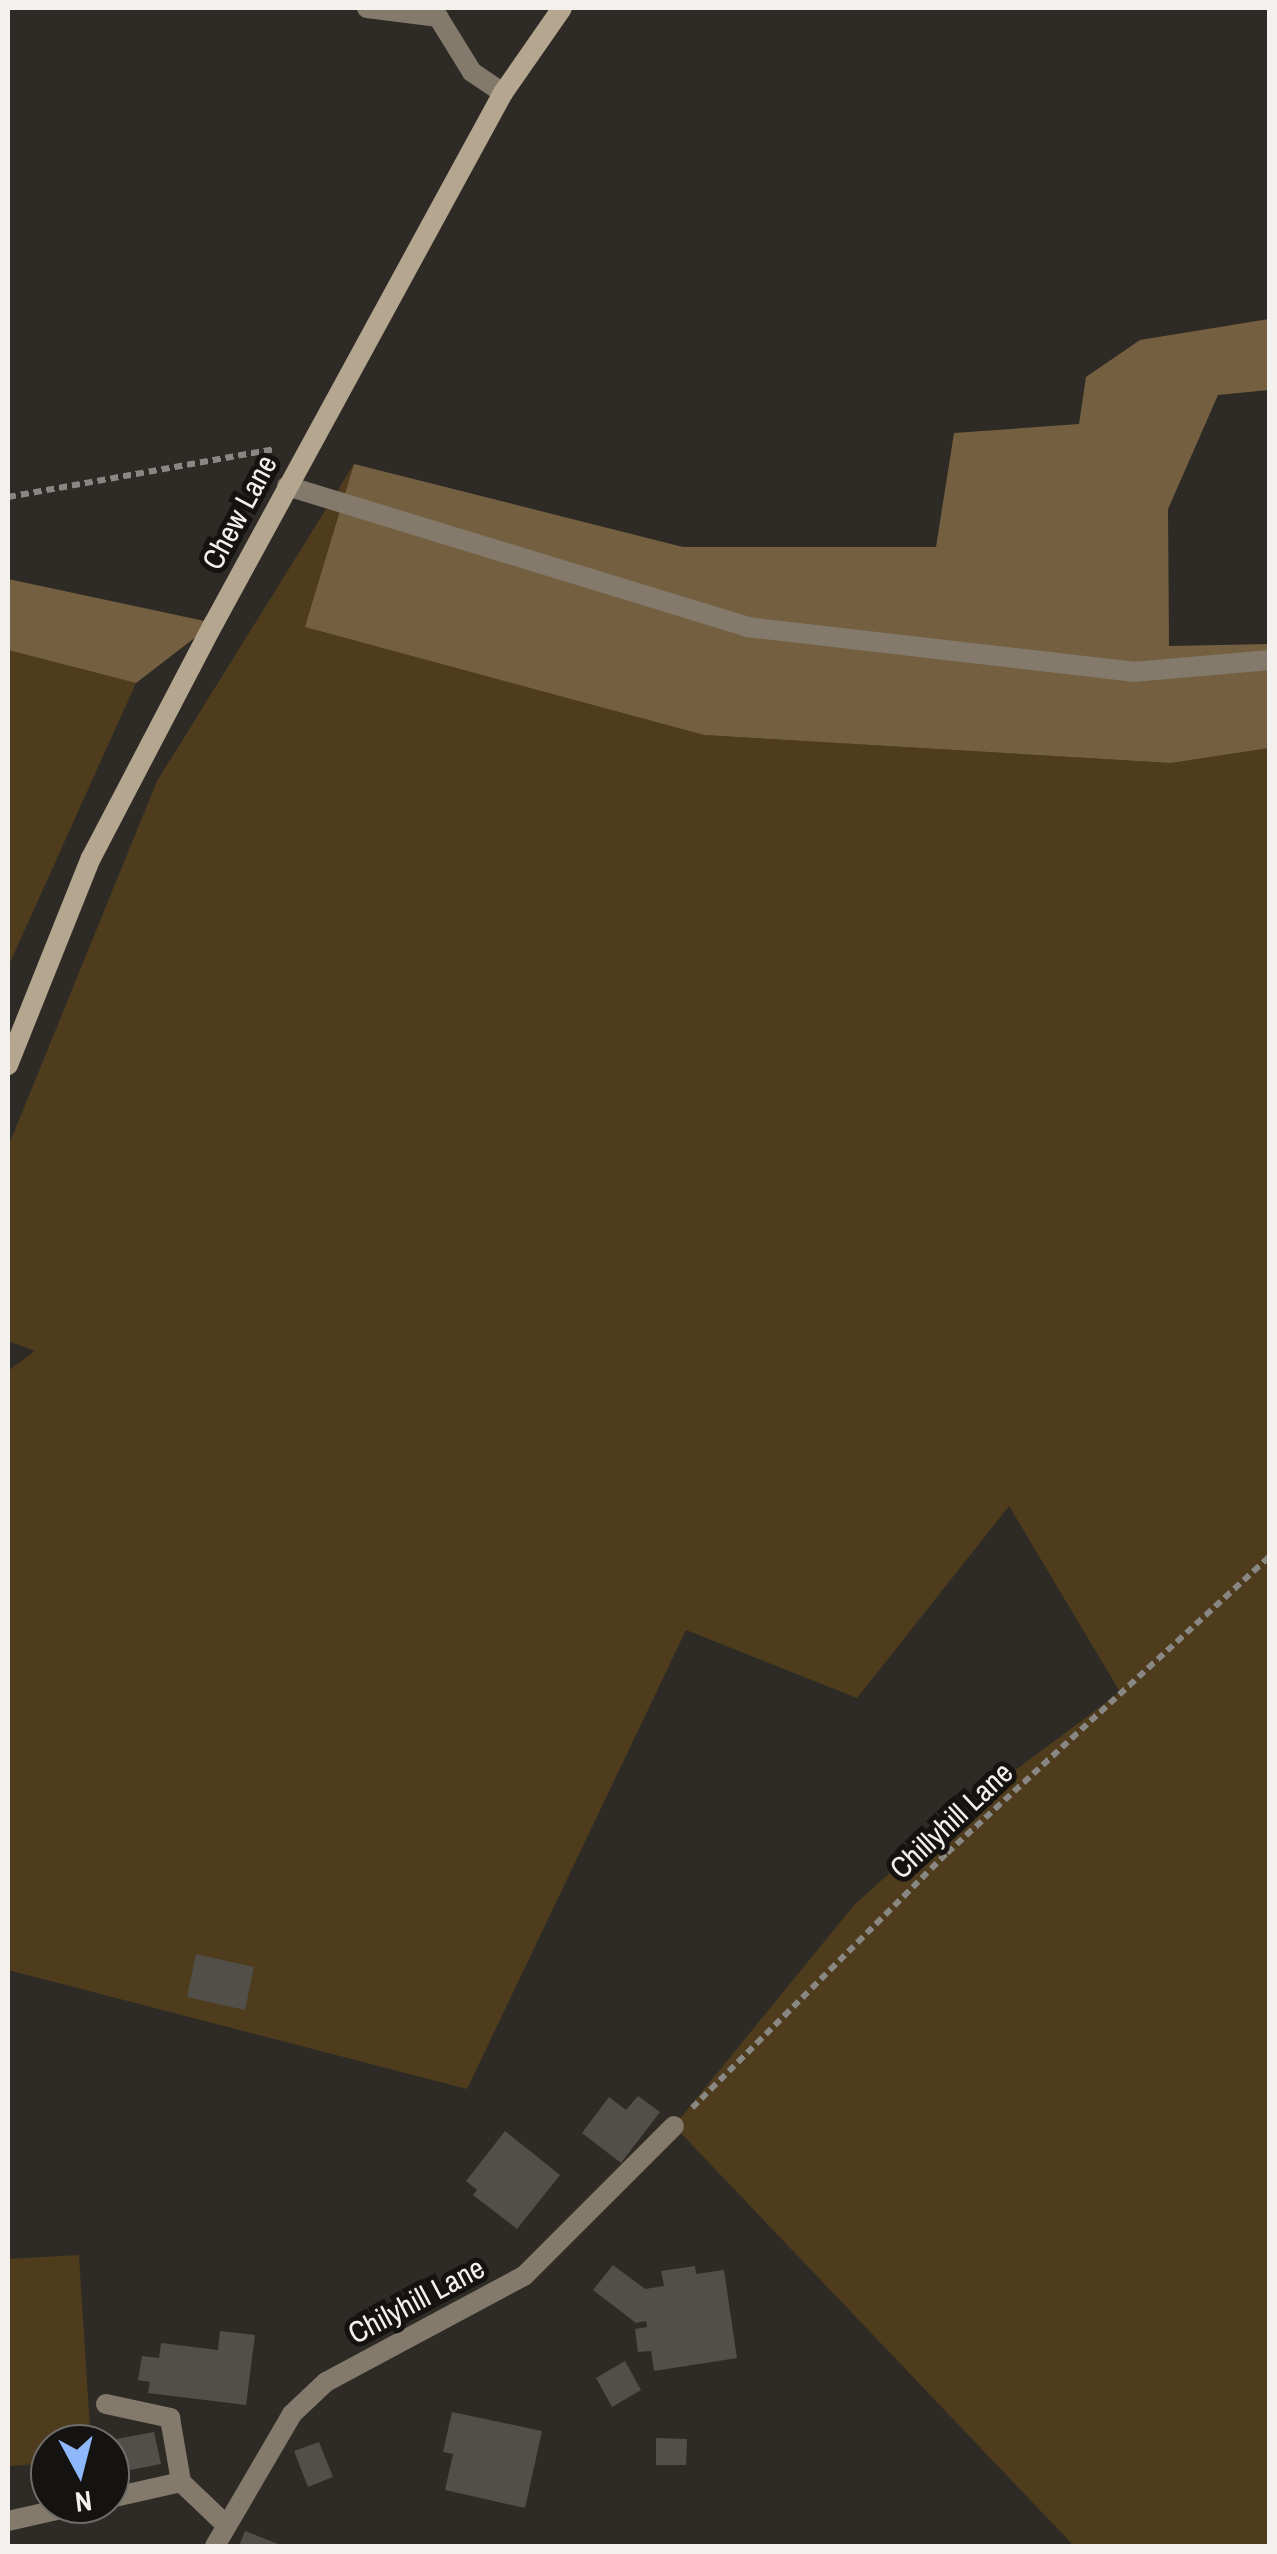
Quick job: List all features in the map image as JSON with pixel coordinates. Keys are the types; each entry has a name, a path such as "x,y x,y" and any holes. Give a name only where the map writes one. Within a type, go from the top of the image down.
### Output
{"main road":[{"name":"Chew Lane","path":"8,1065 91,858 309,443 502,93 562,8"}],"street":[{"path":"367,8 438,17 472,72 502,93"},
{"path":"287,486 747,628 1133,672 1270,660"},
{"name":"Chilyhill Lane","path":"215,2546 292,2414 326,2382 524,2276 674,2126"},
{"path":"106,2404 170,2418 181,2482 226,2525"},
{"path":"130,2493 181,2482"}],"path":[{"path":"8,496 309,443"},
{"name":"Chillyhill Lane","path":"674,2126 947,1853 1270,1556"}],"shaded area":[{"path":"1269,319 1269,390 1218,395 1168,509 1169,646 1269,644 1269,748 1171,763 704,735 305,627 354,464 683,547 936,547 954,433 1079,424 1086,377 1140,340"},
{"path":"354,464 306,627 704,735 1171,763 1269,748 1269,2546 1074,2546 674,2126 855,1904 949,1820 1120,1692 1009,1506 857,1698 686,1630 467,2089 8,1970 8,1371 35,1351 8,1341 8,1147 157,781"},
{"path":"8,579 214,623 136,683 8,650"},
{"path":"8,650 136,683 8,967"},
{"path":"79,2255 90,2424 30,2424 30,2464 8,2466 8,2259"}],"building":[{"path":"196,1954 254,1967 245,2010 187,1997"},
{"path":"638,2096 660,2112 621,2163 582,2133 609,2097 626,2110"},
{"path":"505,2131 560,2175 517,2229 473,2195 477,2190 466,2181"},
{"path":"613,2265 645,2289 664,2286 661,2271 695,2266 696,2274 724,2270 737,2358 654,2371 651,2351 638,2352 635,2329 647,2327 646,2321 636,2323 593,2290"},
{"path":"220,2331 255,2335 246,2405 148,2393 150,2382 138,2380 142,2356 159,2358 161,2343 218,2350"},
{"path":"625,2361 641,2390 612,2407 596,2378"},
{"path":"452,2412 542,2431 525,2508 445,2490 453,2454 443,2452"},
{"path":"154,2432 161,2464 130,2470 130,2436"},
{"path":"656,2438 687,2439 686,2465 656,2465"},
{"path":"319,2442 333,2477 308,2487 294,2451"},
{"path":"245,2531 283,2546 239,2546"}]}
